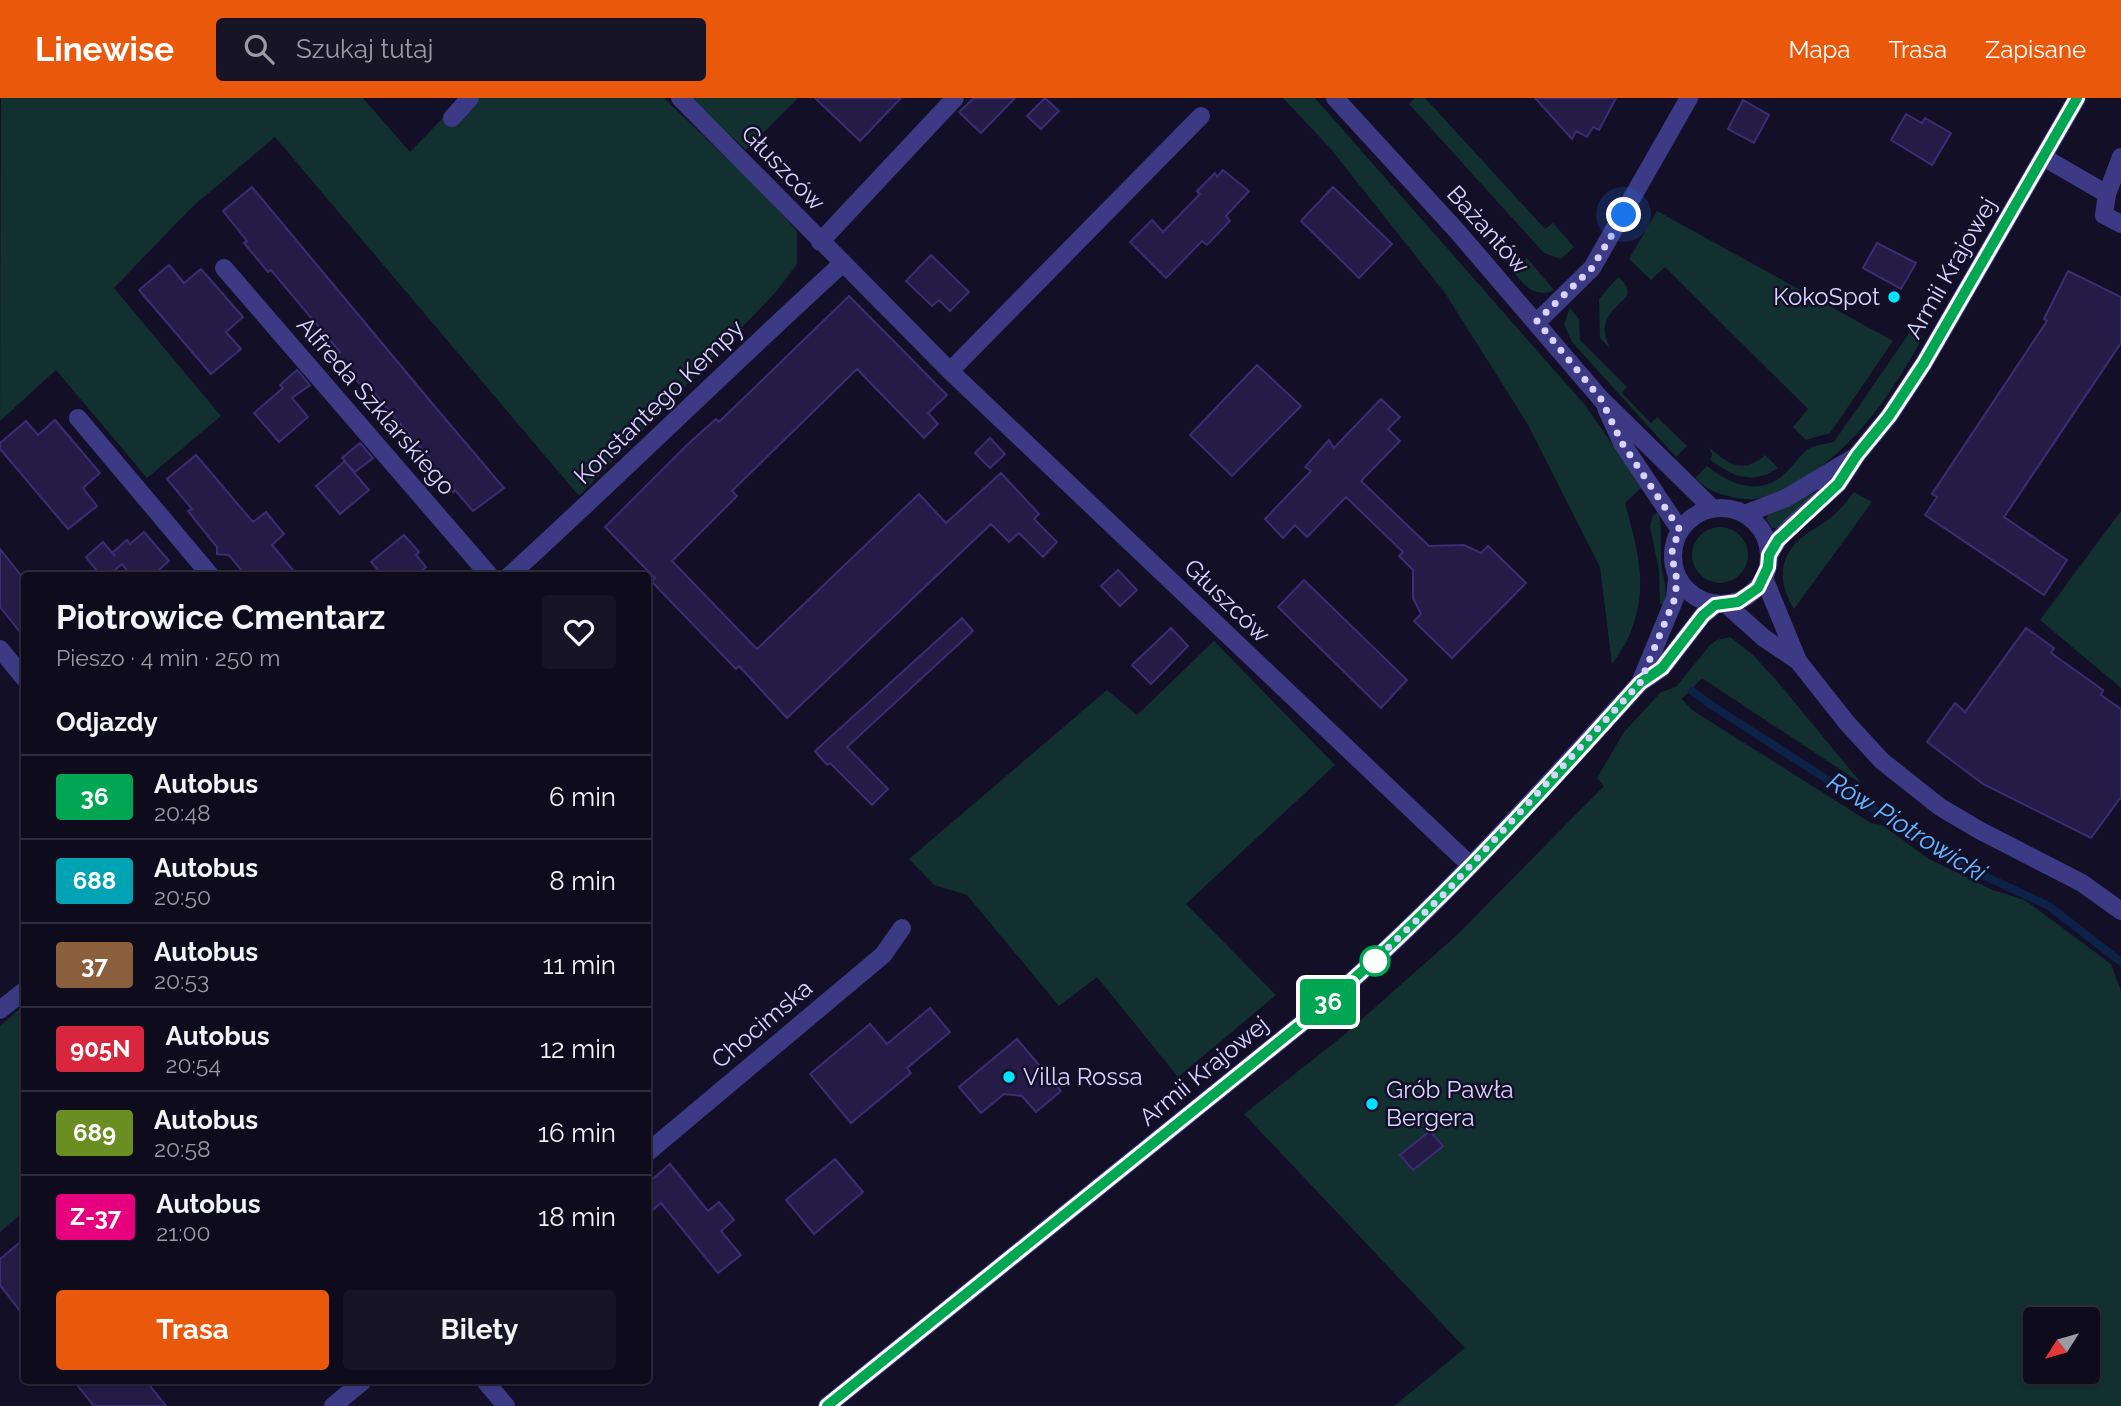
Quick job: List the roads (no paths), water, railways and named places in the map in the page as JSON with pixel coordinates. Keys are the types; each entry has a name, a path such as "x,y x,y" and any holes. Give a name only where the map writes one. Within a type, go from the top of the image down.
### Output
{"street":[{"path":"452,118 470,98"},
{"name":"Głuszców","path":"680,98 950,371 1470,865"},
{"name":"Głuszców","path":"820,242 955,98"},
{"name":"Bażantów","path":"1335,98 1537,321 1601,399 1713,509"},
{"path":"1537,321 1592,268 1689,98"},
{"name":"Armii Krajowej","path":"1769,555 1790,527 1838,484 1857,455 1889,416 1924,363 2077,98"},
{"path":"950,371 1201,116"},
{"path":"2043,157 2107,194"},
{"path":"2121,157 2107,194 2104,215 2121,224"},
{"name":"Konstantego Kempy","path":"513,572 843,263"},
{"name":"Alfreda Szklarskiego","path":"224,268 487,572"},
{"name":"Bażantów","path":"1601,399 1622,443 1680,530"},
{"path":"78,418 208,572"},
{"name":"Armii Krajowej","path":"1745,514 1786,498 1857,455"},
{"path":"1721,605 1749,596 1764,578 1769,555 1763,532 1745,514 1730,509 1713,509 1700,513 1680,530 1672,549 1677,579 1687,591 1700,600 1721,605 1798,661"},
{"path":"1764,578 1798,661 1847,723 1882,761 1940,807 2082,883 2121,911"},
{"name":"Armii Krajowej","path":"1640,683 1675,598 1677,579"},
{"name":"Armii Krajowej","path":"828,1406 1368,967 1470,865 1640,683 1662,668 1703,615 1721,605"},
{"path":"0,649 21,674"},
{"name":"Chocimska","path":"651,1149 883,955 902,928"},
{"path":"1,1006 21,992"},
{"path":"333,1406 359,1384"},
{"path":"488,1384 506,1406"}],"waterway":[{"name":"Rów Piotrowicki","path":"1692,691 1959,864 2049,906 2121,962"}],"place":[{"name":"KokoSpot","path":"1894,297"},
{"name":"Villa Rossa","path":"1009,1077"},
{"name":"Grób Pawła Bergera","path":"1372,1104"}]}
